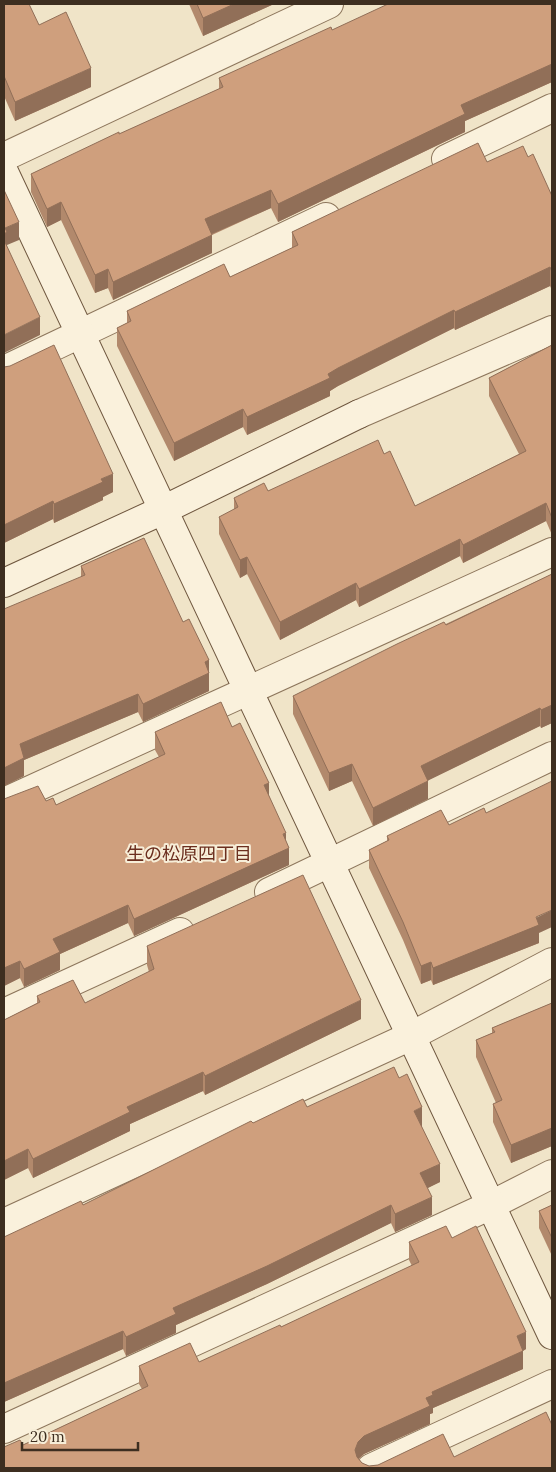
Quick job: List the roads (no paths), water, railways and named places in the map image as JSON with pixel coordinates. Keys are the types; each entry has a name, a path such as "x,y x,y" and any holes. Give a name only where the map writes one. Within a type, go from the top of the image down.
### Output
{"street":[{"path":"4,158 329,4"},
{"path":"428,168 552,108"},
{"path":"4,172 552,1335"},
{"path":"4,370 348,206"},
{"path":"4,583 164,510 359,414 552,330"},
{"path":"4,802 552,552"},
{"path":"248,901 330,864 552,756"},
{"path":"4,1013 203,922"},
{"path":"4,1224 411,1036 552,962"},
{"path":"4,1429 491,1205 552,1174"},
{"path":"371,1468 552,1384"}],"district":[{"name":"生の松原四丁目","path":"189,854"}]}
